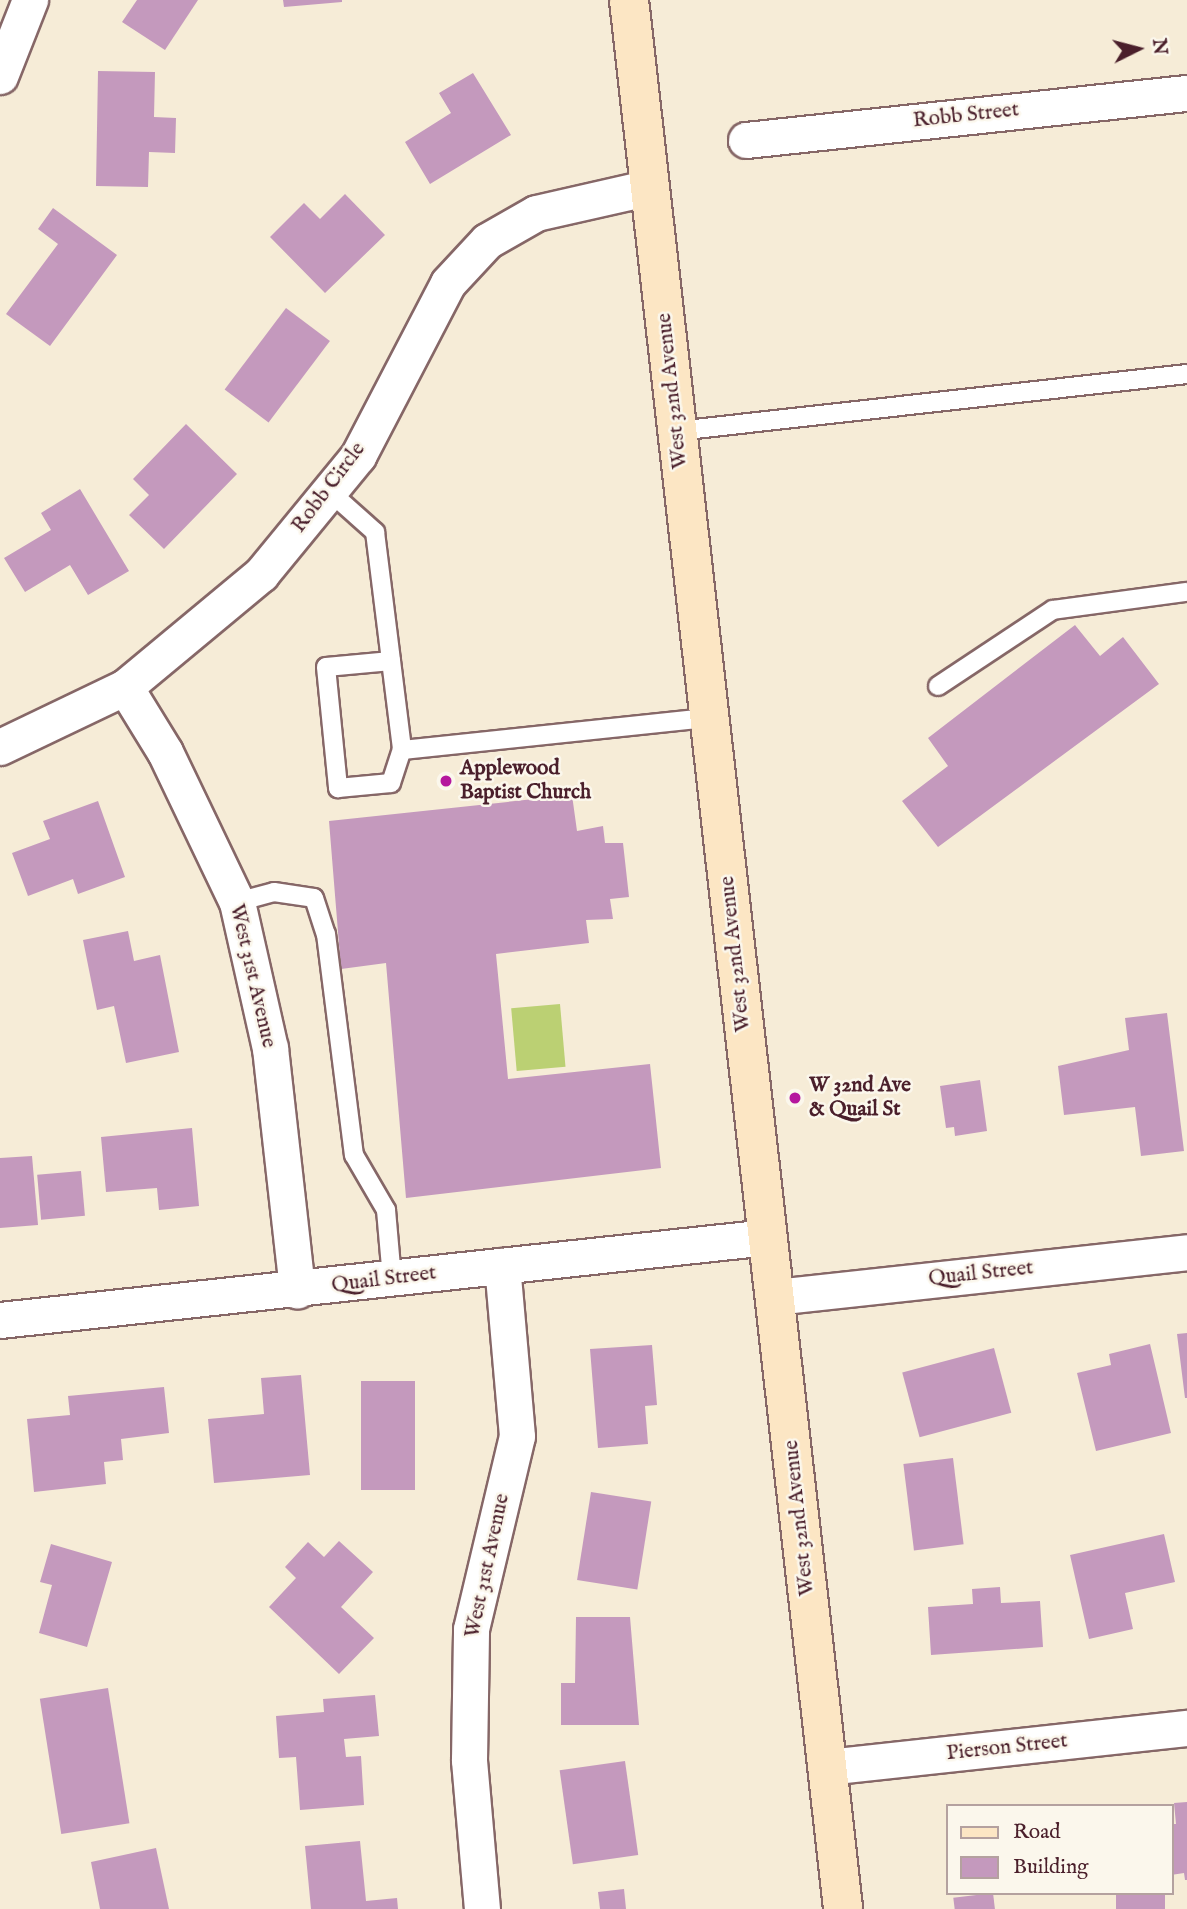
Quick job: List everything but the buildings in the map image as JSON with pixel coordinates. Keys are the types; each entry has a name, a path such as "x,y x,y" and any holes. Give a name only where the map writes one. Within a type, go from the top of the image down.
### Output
{"street":[{"path":"0,76 30,0"},
{"name":"West 32nd Avenue","path":"629,0 843,1909"},
{"name":"Robb Street","path":"746,140 1187,93"},
{"name":"Robb Circle","path":"0,747 125,687 261,574 358,456 448,283 487,241 537,213 650,187"},
{"name":"West 31st Avenue","path":"125,687 165,752 237,902 270,1048 297,1290"},
{"name":"Quail Street","path":"0,1320 768,1237"},
{"name":"Quail Street","path":"775,1297 1187,1252"},
{"name":"West 31st Avenue","path":"482,1909 469,1760 471,1629 517,1436 502,1266"},
{"name":"Pierson Street","path":"827,1767 1187,1728"}],"lane":[{"path":"677,431 1187,374"},
{"path":"329,491 375,532 391,661 402,750 391,783 338,788 326,667 391,661"},
{"path":"938,686 1053,610 1187,592"},
{"path":"402,750 709,718"},
{"path":"237,902 274,892 314,898 326,934 354,1155 386,1210 392,1279"}],"green space":[{"path":"560,1004 565,1067 517,1071 511,1008"}],"place":[{"name":"Applewood Baptist Church","path":"446,781"},
{"name":"W 32nd Ave & Quail St","path":"795,1098"}]}
